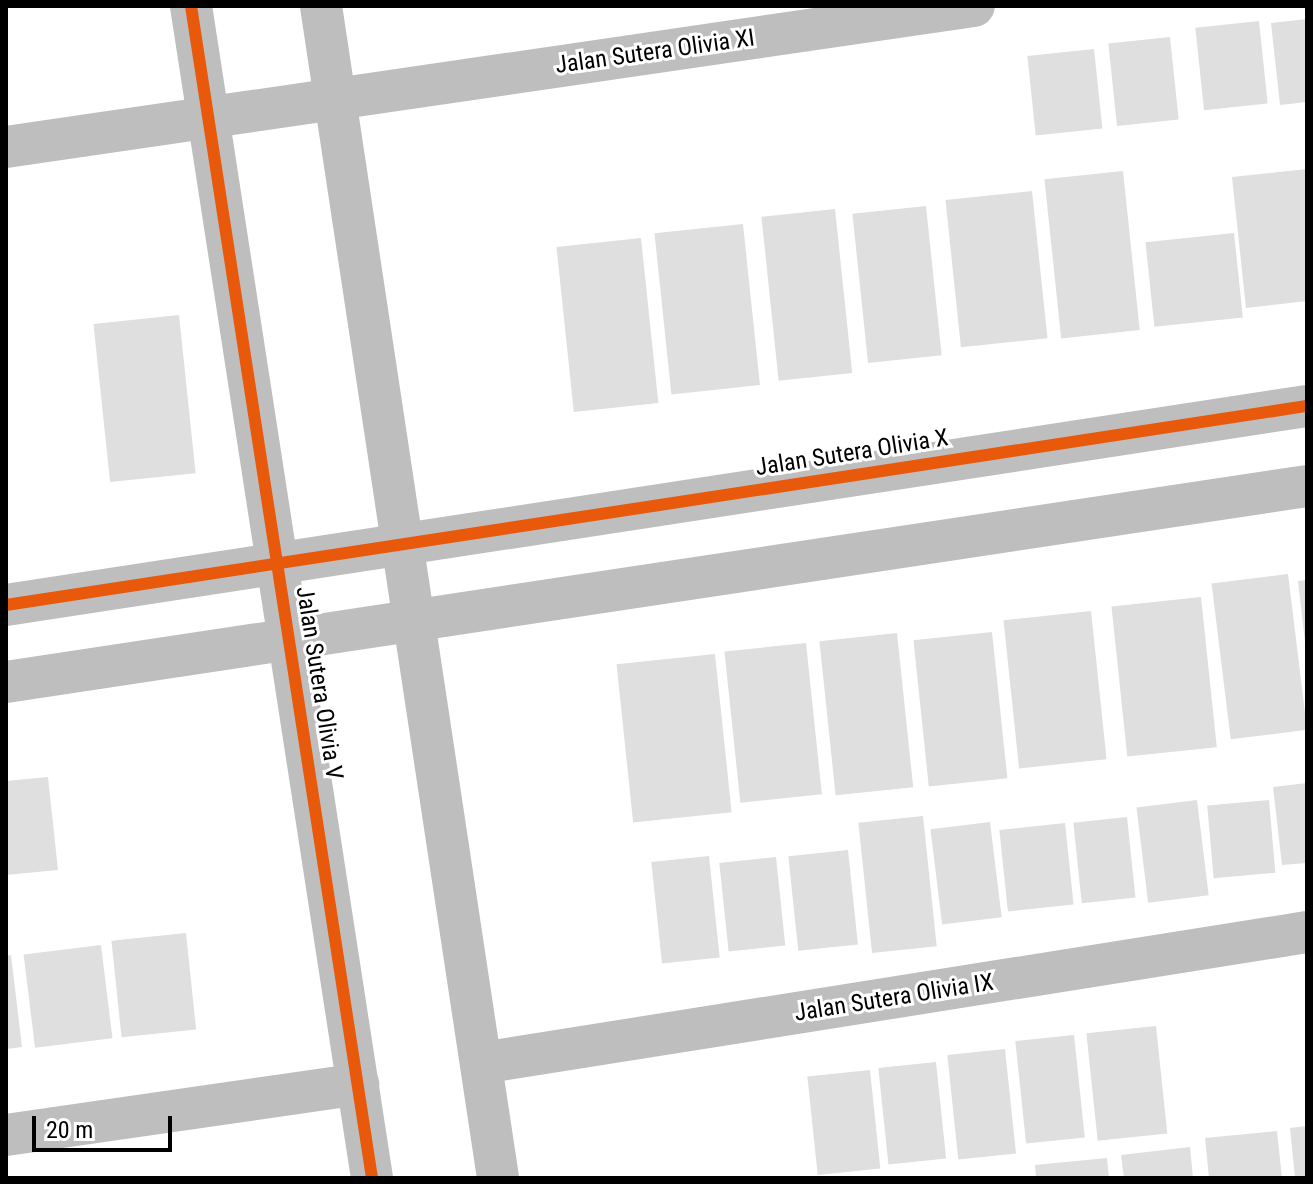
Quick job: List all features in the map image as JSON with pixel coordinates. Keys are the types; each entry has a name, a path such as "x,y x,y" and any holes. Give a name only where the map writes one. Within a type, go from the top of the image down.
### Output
{"street":[{"name":"Jalan Sutera Olivia V","path":"191,6 276,564 292,639 372,1178"},
{"path":"321,6 417,620 498,1178"},
{"name":"Jalan Sutera Olivia XI","path":"6,147 974,6"},
{"name":"Jalan Sutera Olivia X","path":"6,605 1307,406"},
{"path":"6,682 1307,486"},
{"name":"Jalan Sutera Olivia IX","path":"481,1063 1307,932"},
{"path":"6,1135 358,1084"}],"building":[{"path":"1307,19 1307,102 1280,105 1271,23"},
{"path":"1259,21 1268,104 1204,110 1195,28"},
{"path":"1170,37 1179,120 1117,126 1108,43"},
{"path":"1094,49 1102,129 1036,136 1027,56"},
{"path":"1307,169 1307,301 1246,308 1232,177"},
{"path":"1123,171 1140,330 1061,338 1044,179"},
{"path":"1032,191 1047,338 961,347 945,200"},
{"path":"926,206 942,355 868,363 852,214"},
{"path":"835,209 852,373 779,381 761,217"},
{"path":"743,224 760,385 671,394 654,233"},
{"path":"1234,233 1243,318 1154,327 1145,242"},
{"path":"641,238 658,403 574,412 556,247"},
{"path":"179,315 196,473 110,482 93,324"},
{"path":"1288,574 1307,730 1231,739 1212,583"},
{"path":"1307,580 1307,642 1305,642 1298,581"},
{"path":"1201,597 1217,747 1127,757 1111,606"},
{"path":"1091,611 1107,759 1019,768 1003,620"},
{"path":"992,632 1007,778 929,786 913,640"},
{"path":"897,633 913,787 836,795 819,641"},
{"path":"806,643 822,794 740,803 724,652"},
{"path":"715,654 732,812 633,822 617,664"},
{"path":"48,777 58,870 6,875 6,781"},
{"path":"1307,783 1307,863 1282,865 1273,787"},
{"path":"1197,800 1209,895 1148,903 1136,807"},
{"path":"1269,800 1275,873 1214,878 1207,805"},
{"path":"923,816 937,946 872,953 858,823"},
{"path":"1127,817 1135,898 1082,903 1073,823"},
{"path":"990,822 1002,917 942,925 930,829"},
{"path":"1065,823 1074,905 1008,911 999,830"},
{"path":"848,850 858,944 798,951 788,856"},
{"path":"709,856 720,957 662,964 651,862"},
{"path":"776,857 785,946 729,951 719,863"},
{"path":"186,933 196,1029 122,1037 111,941"},
{"path":"101,945 112,1038 35,1048 24,955"},
{"path":"11,955 22,1047 6,1049 6,956"},
{"path":"1156,1026 1167,1133 1098,1141 1086,1033"},
{"path":"1074,1035 1085,1137 1026,1144 1015,1041"},
{"path":"1005,1049 1016,1153 958,1159 947,1055"},
{"path":"936,1062 946,1158 888,1165 878,1068"},
{"path":"870,1070 880,1168 818,1175 807,1077"},
{"path":"1307,1126 1307,1178 1295,1178 1290,1128"},
{"path":"1277,1131 1282,1178 1209,1178 1205,1138"},
{"path":"1190,1147 1193,1178 1124,1178 1121,1155"},
{"path":"1107,1158 1109,1178 1036,1178 1035,1165"}],"cycle path":[{"path":"191,6 372,1178"},
{"path":"6,605 1307,406"}]}
